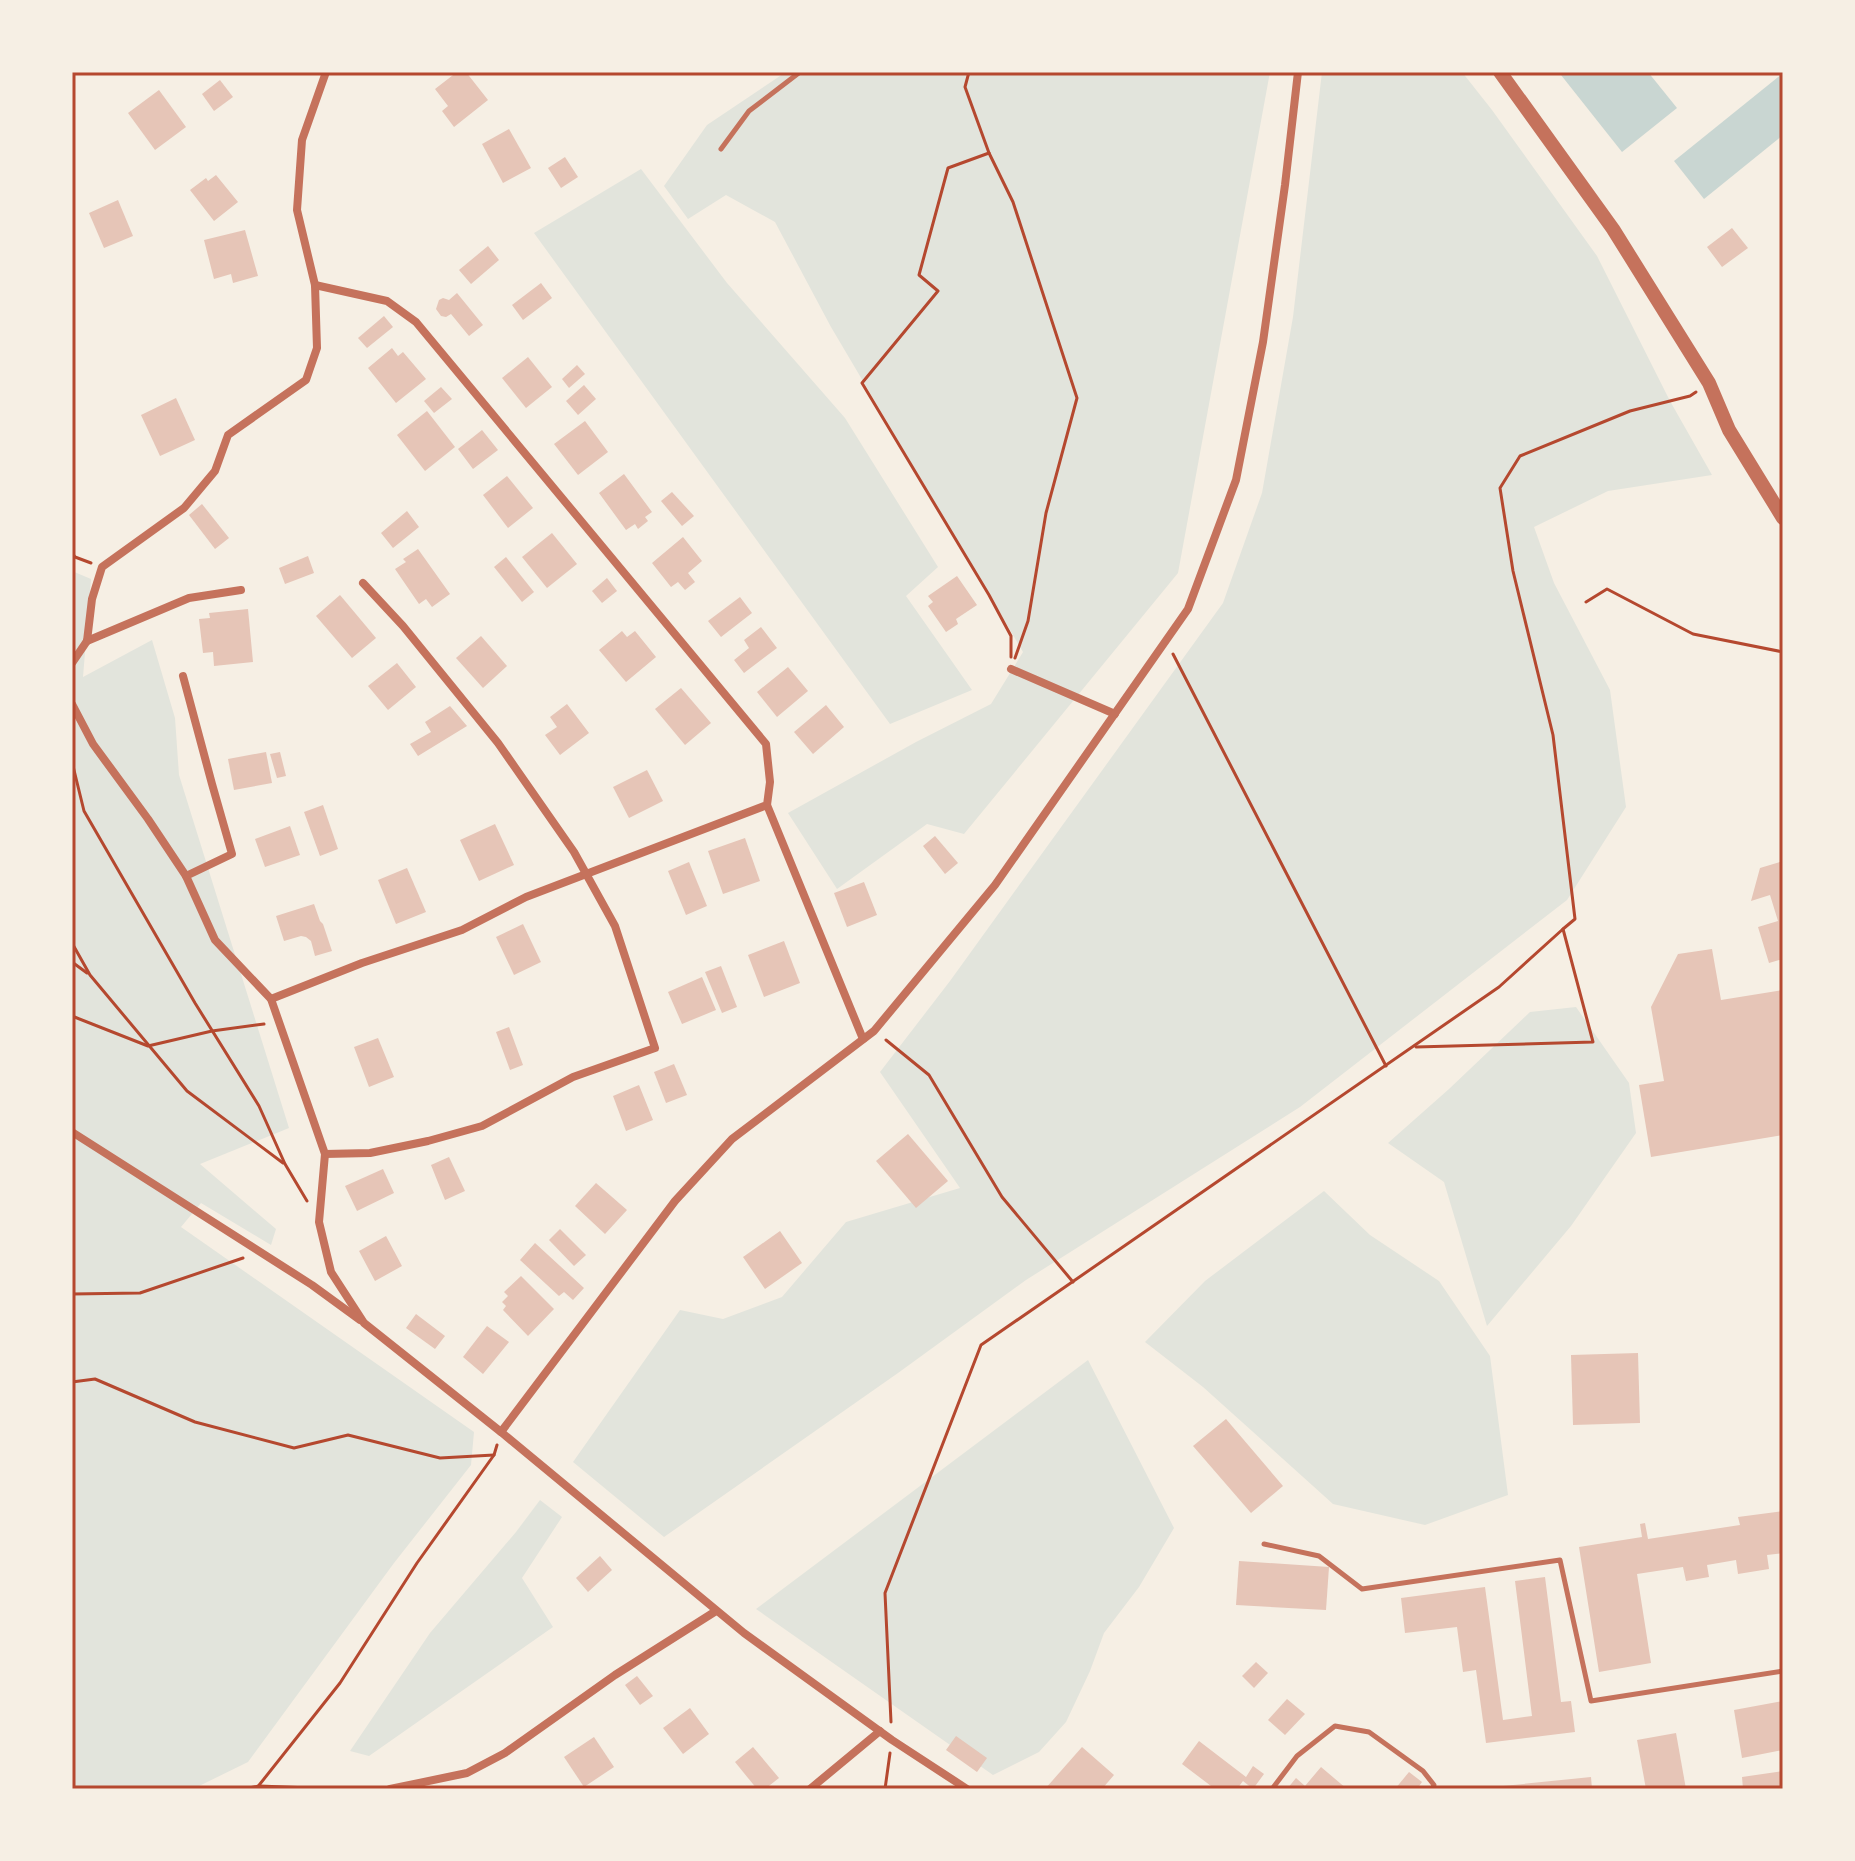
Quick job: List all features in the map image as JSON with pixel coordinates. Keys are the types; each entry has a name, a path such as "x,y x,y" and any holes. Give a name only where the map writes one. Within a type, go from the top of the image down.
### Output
{"street":[{"path":"72,663 87,641 92,599 102,567 184,508 215,471 228,435 306,380 317,348 315,285 297,210 302,140 326,72"},
{"path":"501,1432 675,1201 732,1139 874,1031 995,885 1188,609 1236,480 1263,342 1298,72"},
{"path":"1500,72 1613,229 1709,383 1729,430 1783,518"},
{"path":"315,285 387,301 416,322 766,744 770,782 767,805 863,1039"},
{"path":"325,1154 370,1153 482,1126 573,1077 655,1048 615,926 574,852 498,743 403,626 363,583"},
{"path":"87,641 189,598 241,590"},
{"path":"1011,669 1115,714"},
{"path":"183,676 232,854 186,876"},
{"path":"72,704 93,744 186,876 215,940 271,999 325,1154 319,1222 331,1272 364,1323"},
{"path":"271,999 362,963 462,930 526,897 767,805"},
{"path":"72,1132 312,1285 364,1323 744,1633 892,1740 967,1789"},
{"path":"390,1789 467,1773 505,1753 615,1675 716,1611"},
{"path":"810,1789 880,1731"}],"lane":[{"path":"721,149 749,111 800,72"},
{"path":"1264,1544 1319,1556 1362,1589 1560,1560 1591,1701 1783,1671"},
{"path":"1272,1789 1297,1756 1335,1726 1369,1732 1423,1771 1434,1785 1432,1789"}],"path":[{"path":"969,72 965,87 989,153 1013,202 1077,398 1046,513 1028,621 1011,669"},
{"path":"989,153 948,168 919,275 938,291 862,383 1011,636 1011,669"},
{"path":"885,1789 892,1740 885,1593 981,1345 1499,987 1575,919 1553,735 1513,571 1500,488 1520,456 1630,411 1690,396 1709,383"},
{"path":"72,553 102,567"},
{"path":"1586,602 1607,589 1693,634 1783,652"},
{"path":"1166,640 1386,1066"},
{"path":"72,762 84,811 141,912 259,1106 285,1164 319,1222"},
{"path":"1413,1047 1593,1042 1563,929"},
{"path":"72,943 90,975 187,1091 285,1164"},
{"path":"72,962 90,975"},
{"path":"72,1016 148,1046 212,1031 279,1022"},
{"path":"874,1031 929,1075 1002,1197 1073,1282"},
{"path":"72,1294 140,1293 261,1252"},
{"path":"72,1382 95,1379 195,1422 294,1448 348,1435 440,1458 494,1455"},
{"path":"258,1787 340,1683 417,1563 494,1455 501,1432"},
{"path":"244,1789 336,1789"}],"shaded area":[{"path":"786,72 1270,72 1178,573 964,834 927,824 837,889 788,813 991,704 1023,652 831,327 775,222 726,195 688,219 664,186 707,125"},
{"path":"1322,72 1462,72 1597,256 1670,401 1712,475 1608,491 1534,527 1554,583 1610,690 1626,807 1567,900 1300,1107 1026,1280 664,1537 573,1462 680,1310 723,1319 782,1297 846,1222 960,1188 880,1072 950,981 1223,603 1262,493 1293,317"},
{"path":"1564,72 1648,72 1677,108 1622,152 1561,75"},
{"path":"1783,73 1783,135 1704,199 1674,161"},
{"path":"641,169 727,283 845,418 938,567 906,596 972,690 890,724 534,233"},
{"path":"72,571 91,579 83,677 152,640 175,718 179,775 289,1128 200,1164 276,1229 271,1245 201,1203 181,1227 474,1432 471,1465 394,1563 248,1762 188,1789 72,1789"},
{"path":"1576,1007 1629,1083 1636,1133 1571,1226 1487,1326 1444,1182 1388,1143 1530,1012"},
{"path":"1324,1191 1370,1235 1439,1281 1490,1356 1508,1495 1425,1525 1333,1504 1203,1387 1145,1342 1205,1281"},
{"path":"1088,1360 1174,1528 1139,1587 1104,1633 1066,1722 1039,1752 993,1775 756,1609"},
{"path":"540,1500 562,1517 522,1578 553,1627 369,1756 350,1751 430,1633"}],"building":[{"path":"457,72 466,72 488,100 454,127 442,111 448,106 435,89"},
{"path":"220,80 233,97 214,111 202,94"},
{"path":"159,90 186,127 155,150 128,113"},
{"path":"509,129 531,168 503,183 482,144"},
{"path":"565,157 578,177 561,188 548,168"},
{"path":"216,175 238,202 214,221 190,190"},
{"path":"118,200 133,236 104,248 89,213"},
{"path":"1732,228 1748,248 1722,267 1707,247"},
{"path":"245,230 258,276 233,283 231,274 214,279 204,240"},
{"path":"488,246 499,260 471,284 459,270"},
{"path":"541,283 552,298 523,320 512,305"},
{"path":"457,293 483,325 469,336 451,314 441,316 436,309 439,300 449,300"},
{"path":"384,316 393,327 367,348 358,338"},
{"path":"392,348 398,356 403,352 426,379 396,403 368,368"},
{"path":"528,357 552,387 526,408 502,378"},
{"path":"577,365 585,374 569,388 562,379"},
{"path":"584,385 596,399 578,415 566,401"},
{"path":"441,387 452,399 434,413 424,401"},
{"path":"176,398 195,440 160,456 141,415"},
{"path":"427,411 455,447 425,471 397,435"},
{"path":"585,421 608,452 578,475 554,444"},
{"path":"482,430 498,450 473,469 458,449"},
{"path":"624,474 652,512 645,517 648,521 638,529 635,524 626,530 599,493"},
{"path":"507,476 533,508 508,528 483,495"},
{"path":"672,492 694,516 682,526 661,501"},
{"path":"202,504 229,538 215,549 189,515"},
{"path":"407,511 419,527 393,548 381,533"},
{"path":"552,533 577,564 547,588 522,557"},
{"path":"683,537 702,561 688,573 695,582 685,590 678,582 671,587 652,563"},
{"path":"418,549 450,594 432,607 426,599 419,604 395,569"},
{"path":"308,556 314,573 285,584 279,568"},
{"path":"506,557 534,592 522,602 494,567"},
{"path":"957,576 977,605 956,619 958,624 946,632 928,606 933,602 928,596"},
{"path":"607,578 617,591 602,603 592,591"},
{"path":"340,595 376,638 352,658 316,616"},
{"path":"740,597 752,613 721,637 708,621"},
{"path":"248,609 253,662 214,666 213,652 203,653 199,619 210,618 209,613"},
{"path":"761,627 777,648 744,673 734,660 749,648 744,640"},
{"path":"622,631 627,637 635,631 656,657 626,682 599,650"},
{"path":"481,636 507,666 483,688 456,658"},
{"path":"397,663 416,687 388,710 368,686"},
{"path":"788,667 808,691 777,717 757,692"},
{"path":"681,688 711,723 685,745 655,709"},
{"path":"567,704 589,733 560,755 545,735 557,727 550,717"},
{"path":"826,705 844,727 813,754 794,732"},
{"path":"450,706 467,726 418,756 410,744 431,732 425,722"},
{"path":"266,752 272,783 234,790 228,759"},
{"path":"280,752 286,776 277,778 270,754"},
{"path":"647,770 663,801 629,818 613,787"},
{"path":"323,805 338,849 320,856 304,812"},
{"path":"495,824 514,865 479,881 460,840"},
{"path":"290,826 300,855 265,867 255,839"},
{"path":"935,836 958,863 945,874 923,846"},
{"path":"745,838 760,881 723,894 708,851"},
{"path":"1783,861 1783,959 1769,963 1758,927 1778,921 1770,895 1751,901 1760,868"},
{"path":"689,862 707,906 686,915 668,871"},
{"path":"407,868 426,912 396,924 378,880"},
{"path":"864,882 877,915 847,927 834,893"},
{"path":"314,904 332,951 315,956 311,941 306,937 284,941 276,916"},
{"path":"523,924 541,962 514,975 496,937"},
{"path":"784,941 800,983 764,997 748,955"},
{"path":"1712,949 1721,1000 1783,990 1783,1135 1651,1157 1639,1085 1664,1081 1651,1007 1678,954"},
{"path":"721,966 737,1007 722,1013 705,972"},
{"path":"702,977 716,1010 682,1024 668,992"},
{"path":"509,1027 523,1065 510,1070 496,1032"},
{"path":"378,1038 394,1077 369,1087 354,1047"},
{"path":"674,1064 687,1095 666,1103 654,1072"},
{"path":"639,1085 653,1120 626,1131 613,1096"},
{"path":"908,1134 948,1181 916,1208 876,1161"},
{"path":"449,1157 465,1191 445,1200 431,1165"},
{"path":"383,1169 394,1193 357,1211 345,1186"},
{"path":"596,1183 627,1210 605,1234 575,1206"},
{"path":"560,1229 586,1255 574,1266 549,1240"},
{"path":"780,1231 802,1263 765,1289 743,1257"},
{"path":"386,1236 402,1266 375,1281 359,1251"},
{"path":"535,1243 584,1288 573,1300 564,1292 559,1296 520,1260"},
{"path":"521,1276 554,1309 528,1336 503,1310 506,1306 502,1302 508,1296 504,1292"},
{"path":"416,1314 445,1336 435,1349 406,1328"},
{"path":"487,1326 509,1342 483,1374 463,1357"},
{"path":"1638,1353 1640,1423 1573,1425 1571,1355"},
{"path":"1226,1419 1283,1486 1251,1513 1193,1446"},
{"path":"1783,1511 1783,1553 1767,1555 1769,1569 1738,1574 1736,1560 1707,1565 1709,1577 1686,1581 1683,1567 1637,1574 1651,1663 1599,1672 1579,1547 1642,1537 1640,1524 1645,1523 1648,1539 1740,1525 1738,1517"},
{"path":"600,1556 612,1570 588,1592 576,1578"},
{"path":"1239,1561 1329,1567 1326,1610 1236,1605"},
{"path":"1545,1577 1561,1702 1571,1701 1575,1732 1486,1743 1476,1670 1463,1672 1457,1627 1405,1633 1401,1598 1485,1587 1503,1720 1532,1716 1515,1581"},
{"path":"1256,1662 1268,1673 1254,1688 1242,1676"},
{"path":"637,1676 653,1696 640,1705 625,1685"},
{"path":"1287,1699 1305,1714 1285,1735 1268,1720"},
{"path":"1783,1701 1783,1750 1742,1758 1734,1710"},
{"path":"690,1708 709,1734 683,1754 663,1728"},
{"path":"1676,1733 1686,1789 1646,1789 1637,1740"},
{"path":"956,1736 987,1758 977,1772 946,1750"},
{"path":"594,1737 614,1767 584,1787 564,1757"},
{"path":"1199,1741 1246,1777 1253,1766 1264,1774 1253,1789 1243,1781 1237,1789 1215,1789 1182,1764"},
{"path":"753,1747 779,1778 765,1789 757,1789 735,1762"},
{"path":"1082,1747 1114,1775 1102,1789 1045,1789"},
{"path":"1321,1767 1347,1789 1287,1789 1296,1778 1305,1786"},
{"path":"1783,1771 1783,1789 1743,1789 1742,1777"},
{"path":"1409,1772 1422,1782 1417,1789 1395,1789"},
{"path":"1591,1777 1592,1789 1493,1789 1493,1787"}]}
